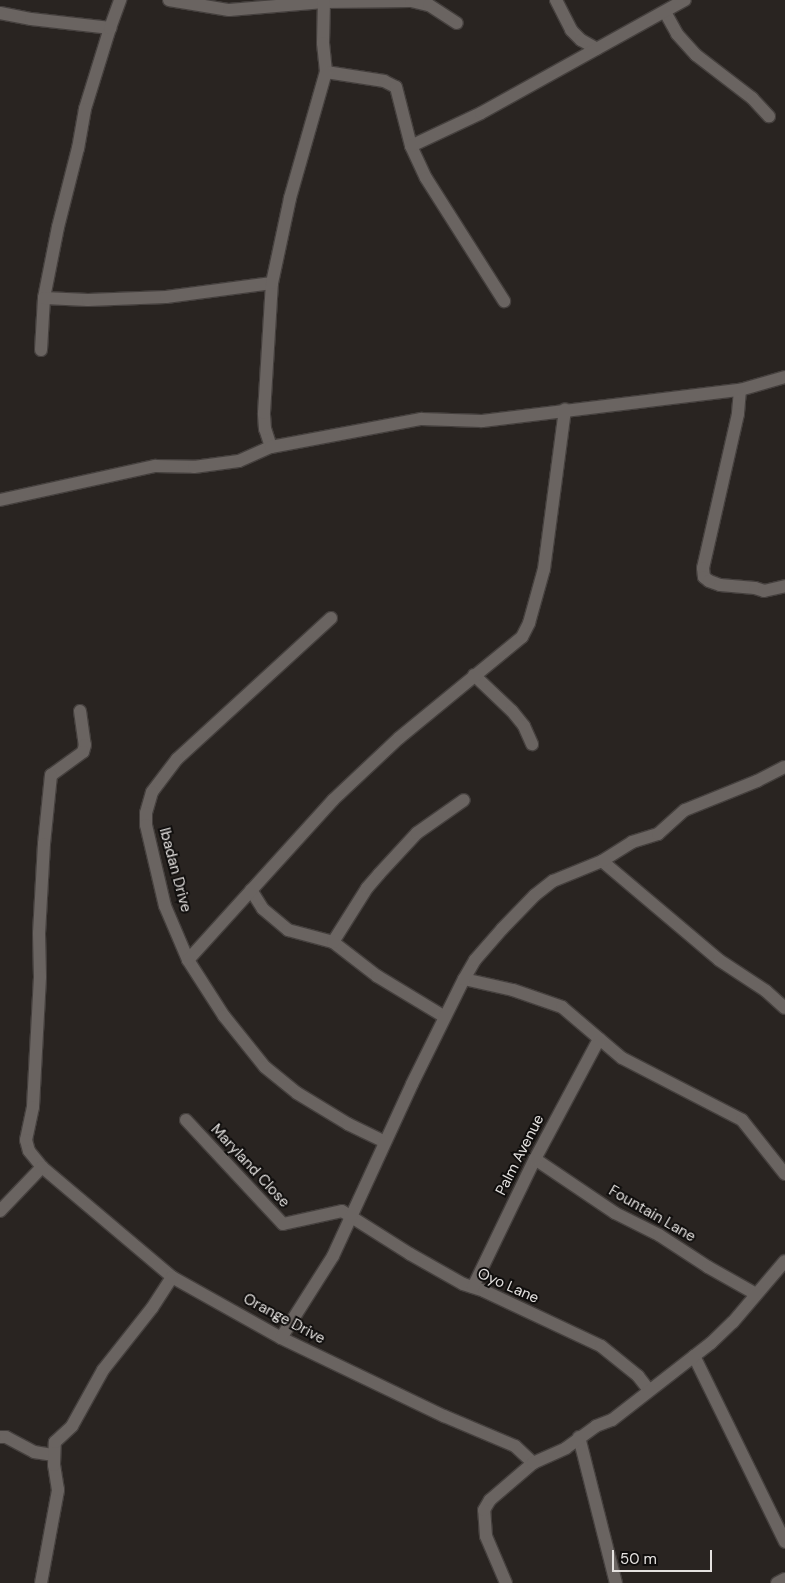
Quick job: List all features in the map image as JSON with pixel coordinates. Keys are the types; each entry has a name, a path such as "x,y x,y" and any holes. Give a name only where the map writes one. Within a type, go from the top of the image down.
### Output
{"street":[{"path":"41,350 44,298 58,227 78,148 85,109 120,0"},
{"path":"169,0 213,9 229,10 324,1 411,1 429,4 457,23"},
{"path":"556,0 571,30 581,40 597,49"},
{"path":"412,146 481,113 685,0"},
{"path":"271,447 265,429 264,413 272,283 290,198 326,72 323,43 324,1"},
{"path":"665,12 678,34 696,55 752,98 769,116"},
{"path":"0,13 31,20 110,28"},
{"path":"326,72 384,81 396,87 412,146 438,197 504,301"},
{"path":"44,298 88,300 166,297 272,283"},
{"path":"0,500 155,466 194,467 239,461 271,447 421,419 482,421 565,409 740,390 785,378"},
{"path":"740,390 738,414 708,535 703,572 709,581 729,587 755,588 764,591 785,586"},
{"path":"188,960 333,800 398,738 522,637 529,623 544,569 565,409"},
{"name":"Ibadan Drive","path":"331,618 178,759 152,792 146,813 146,825 165,906 188,960 224,1016 264,1067 297,1093 348,1124 385,1142"},
{"path":"474,675 512,711 524,726 532,744"},
{"name":"Orange Drive","path":"80,711 85,746 83,752 52,775 44,844 36,1065 33,1107 26,1140 29,1151 42,1166 172,1276 281,1338 444,1416 515,1446 534,1462"},
{"path":"281,1338 333,1256 385,1142 464,979 475,960 502,929 553,881 602,861 632,842 658,834 685,810 757,782 785,767"},
{"path":"333,942 367,888 379,874 418,833 464,800"},
{"path":"602,861 719,960 766,991 785,1008"},
{"path":"251,890 263,909 288,930 333,942 377,976 445,1017"},
{"path":"464,979 542,998 562,1007 622,1058 742,1120 785,1174"},
{"name":"Palm Avenue","path":"473,1287 535,1159 599,1039"},
{"name":"Maryland Close","path":"186,1120 283,1224 338,1211 351,1216"},
{"name":"Fountain Lane","path":"535,1159 615,1213 659,1235 708,1267 756,1294"},
{"path":"2,1206 42,1166"},
{"name":"Oyo Lane","path":"351,1216 410,1254 464,1284 601,1346 638,1376 648,1390"},
{"path":"506,1583 486,1536 484,1510 490,1500 534,1462 566,1448 596,1426 612,1420 694,1356 733,1322 785,1260"},
{"path":"41,1583 58,1490 54,1455 55,1442 72,1426 103,1370 152,1308 172,1276"},
{"path":"694,1356 785,1542"},
{"path":"0,1437 6,1437 34,1452 54,1455"},
{"path":"579,1437 616,1583"},
{"path":"777,1583 785,1579"}]}
